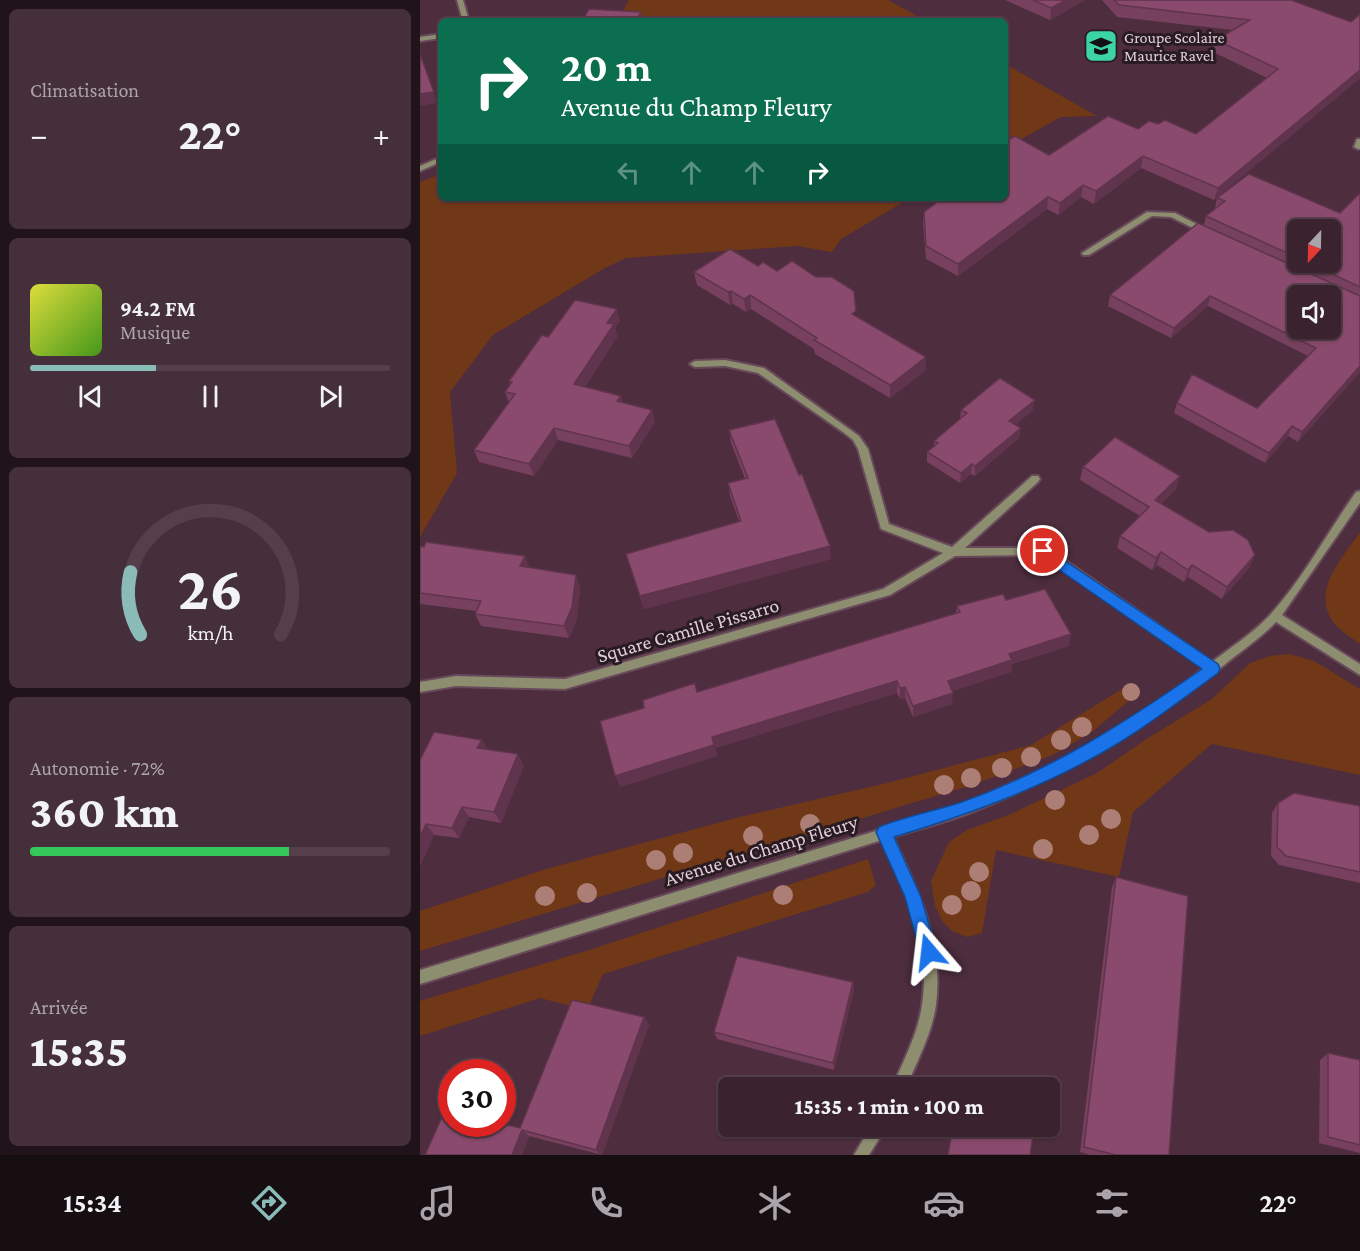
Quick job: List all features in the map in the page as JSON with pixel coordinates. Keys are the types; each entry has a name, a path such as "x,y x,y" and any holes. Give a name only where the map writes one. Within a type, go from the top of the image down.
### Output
{"street":[{"path":"460,0 465,18"},
{"path":"420,39 438,36"},
{"path":"420,169 438,160"},
{"path":"1086,253 1144,216 1156,213 1172,215 1218,237"},
{"path":"695,364 725,363 761,370 856,438 863,449 885,526 953,552 1043,551 1213,669"},
{"name":"Square Camille Pissarro","path":"420,687 456,681 565,684 886,592 953,552 1035,479"},
{"name":"Avenue du Champ Fleury","path":"420,977 964,808 1049,773 1100,746 1147,716 1213,669 1275,616 1360,495"},
{"path":"1275,616 1360,670"},
{"path":"884,832 913,897 929,952 931,973 929,1005 903,1077"},
{"path":"861,1155 873,1137"}],"shaded area":[{"path":"629,0 888,0 921,18 620,18"},
{"path":"1008,66 1097,116 1061,117 1008,146"},
{"path":"438,175 438,201 905,201 841,239 832,252 797,246 626,258 605,268 493,335 450,392 457,473 420,537 420,182"},
{"path":"1360,532 1360,644 1334,623 1327,611 1325,599 1331,576"},
{"path":"1289,654 1314,661 1360,689 1360,775 1212,744 1133,812 1119,877 996,850 982,933 967,937 952,931 943,922 935,906 931,881 949,842 967,830 1011,814 1097,773 1148,738 1212,699 1250,663 1270,656"},
{"path":"1130,684 1138,693 1092,732 1053,755 969,786 420,951 420,911 546,869 740,817 883,784 1031,745"},
{"path":"868,859 876,885 868,892 603,974 587,1010 540,998 420,1036 420,1001 589,950"}],"building":[{"path":"1033,0 1066,0 1051,8"},
{"path":"1114,0 1291,0 1351,22 1360,14 1360,70 1218,188 1143,156 1096,191 1083,185 1060,203 1048,197 958,264 926,246 924,212 939,201 1008,201 1008,140 1015,136 1049,155 1108,116 1138,129 1149,121 1158,124 1165,120 1196,134 1278,69 1216,40 1250,20 1119,5"},
{"path":"589,9 641,12 638,18 584,18"},
{"path":"420,54 434,92 420,94"},
{"path":"1249,174 1340,213 1360,193 1360,287 1330,273 1341,273 1341,219 1287,219 1287,253 1206,216 1225,201 1217,198"},
{"path":"1198,223 1287,263 1287,273 1309,273 1336,285 1287,285 1287,334 1210,296 1174,328 1110,295"},
{"path":"730,249 758,266 763,262 777,271 792,261 816,277 832,277 854,291 856,311 852,314 926,357 890,385 814,340 817,338 750,295 744,299 694,272"},
{"path":"1341,287 1360,296 1360,366 1302,432 1292,426 1269,453 1177,403 1192,374 1257,408 1316,348 1298,339 1341,339"},
{"path":"575,300 617,309 607,323 614,324 574,384 621,396 617,401 652,410 629,446 554,428 529,464 474,450 515,394 505,392 512,382 509,381 542,335 548,337"},
{"path":"1000,378 1035,400 1009,421 1021,428 975,466 972,464 961,473 927,452 938,443 934,441 967,413 961,410"},
{"path":"775,419 799,475 802,474 830,546 640,596 626,554 741,521 728,483 748,478 729,430"},
{"path":"1115,437 1180,476 1155,500 1209,532 1233,530 1248,540 1255,555 1227,587 1192,565 1188,570 1161,552 1156,558 1120,536 1149,507 1083,467"},
{"path":"426,542 525,556 520,566 576,575 572,607 564,626 475,614 481,601 420,593 420,546 424,547"},
{"path":"1045,589 1071,634 1009,654 1012,660 948,681 953,693 913,706 905,687 900,688 897,681 712,737 714,745 615,776 600,721 644,708 643,700 695,683 697,692 960,612 957,606 1003,594 1006,600"},
{"path":"434,732 482,740 477,748 518,754 494,812 462,807 452,828 426,824 420,837 420,760"},
{"path":"1294,793 1360,806 1360,872 1286,856 1277,847 1278,803"},
{"path":"1116,877 1188,896 1169,1155 1116,1155 1084,1147"},
{"path":"737,956 853,982 833,1063 714,1032"},
{"path":"572,1000 644,1017 596,1150 522,1130 512,1155 425,1155 438,1126 438,1137 516,1137 516,1127 520,1128"},
{"path":"1328,1053 1360,1060 1360,1145 1328,1137"},
{"path":"951,1137 1033,1137 1030,1155 948,1155"}],"place":[{"name":"Groupe Scolaire Maurice Ravel","path":"1101,46"}],"route":[{"path":"929,952 913,897 884,832 964,808 1049,773 1100,746 1213,669 1043,551"}]}
